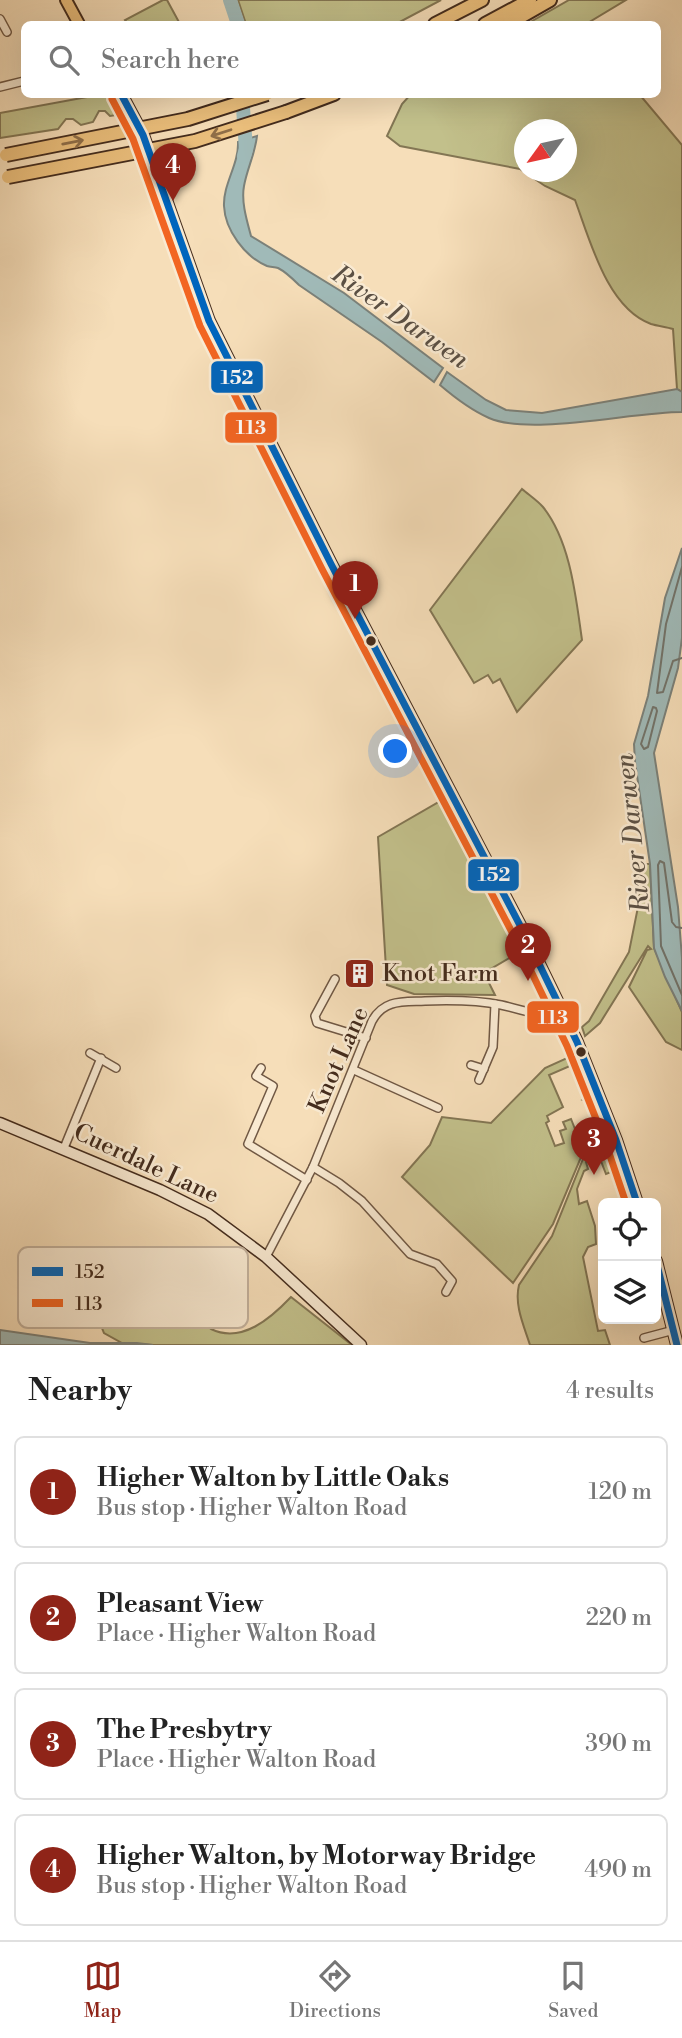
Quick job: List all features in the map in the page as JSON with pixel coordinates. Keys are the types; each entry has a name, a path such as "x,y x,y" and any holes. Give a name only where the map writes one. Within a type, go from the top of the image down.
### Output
{"highway":[{"path":"441,21 482,0"},
{"path":"491,21 530,0"},
{"path":"513,21 550,0"},
{"path":"3,155 188,119 254,98"},
{"path":"4,178 195,141 324,98"},
{"path":"319,100 326,98"}],"main road":[{"path":"66,0 77,21"},
{"path":"123,98 143,135 209,321 331,564 524,933 587,1065 635,1198"},
{"name":"Cuerdale Lane","path":"0,1123 64,1148 208,1214 265,1258 361,1345"},
{"path":"661,1282 677,1345"}],"street":[{"path":"0,19 7,32"},
{"path":"0,87 21,82"},
{"path":"335,979 315,1016 317,1023 366,1038"},
{"name":"Knot Lane","path":"265,1258 313,1167 378,1012 394,1002 474,1001 547,1018 565,1019"},
{"path":"479,1080 493,1047 495,1004"},
{"path":"90,1053 116,1069"},
{"path":"64,1148 101,1058"},
{"path":"471,1065 484,1069"},
{"path":"261,1068 256,1076 273,1086 248,1144 307,1180"},
{"path":"354,1070 439,1108"},
{"path":"313,1167 362,1201 410,1254 437,1264 452,1281 446,1292"},
{"path":"644,1338 674,1330"}],"shaded area":[{"path":"167,0 178,21 126,21"},
{"path":"238,0 441,0 402,21 245,21"},
{"path":"569,0 626,0 591,21 532,21"},
{"path":"82,98 113,98 123,114 110,116 105,111 99,111 93,122 81,125 73,119 66,119 58,129 0,138 0,113"},
{"path":"407,98 643,98 682,145 682,392 677,389 673,329 651,324 636,316 623,304 602,271 575,200 539,182 577,182 577,119 514,119 514,168 400,146 387,136"},
{"path":"522,489 543,507 560,537 571,571 582,640 517,712 500,679 493,683 488,675 474,683 430,610"},
{"path":"444,799 523,950 484,973 495,995 414,994 387,985 378,837"},
{"path":"639,864 650,864 654,948 682,1012 682,1050 666,1042 629,987 647,950 651,949 648,946 600,1023 585,1036 582,1027 589,1021 629,952 639,902"},
{"path":"567,1058 570,1066 549,1075 563,1107 547,1116 549,1121 546,1123 555,1146 564,1143 560,1131 566,1129 563,1122 571,1119 579,1139 597,1132 587,1106 588,1102 583,1100 592,1096 609,1141 584,1150 553,1224 513,1283 402,1177 430,1145 442,1117 491,1123 545,1068"},
{"path":"610,1144 619,1169 606,1174 599,1156 591,1157 592,1152"},
{"path":"590,1152 586,1162 588,1169 584,1171 577,1189 579,1204 587,1201 595,1226 596,1244 588,1247 583,1257 598,1331 605,1330 610,1345 530,1345 519,1308 519,1285 552,1236 585,1154"},
{"path":"291,1297 352,1345 122,1343 104,1333 102,1328 210,1328 223,1333 234,1333 255,1326"}],"water":[{"name":"River Darwen","path":"257,136 243,192 251,236 344,293 443,368 434,382 284,272 259,262 238,242 225,215 224,198 238,142"},
{"name":"River Darwen","path":"447,372 486,400 506,410 542,413 677,389 682,392 682,412 555,424 507,423 476,411 440,385"},
{"name":"River Darwen","path":"682,548 682,638 678,668 654,753 678,907 682,1011 654,948 650,864 634,744 648,696 665,598"},
{"path":"0,1330 90,1343 153,1345 0,1345"}],"waterway":[{"name":"River Darwen","path":"230,0 237,21"},
{"name":"River Darwen","path":"242,98 246,149 244,156"}],"transit line":[{"name":"152","path":"123,98 143,135 209,321 331,564 524,933 577,1042 616,1140 635,1198"},
{"name":"113","path":"112,99 133,139 200,326 322,569 515,938 567,1046 624,1198"},
{"name":"152","path":"661,1281 677,1345"}],"place":[{"name":"Higher Walton, by Motorway Bridge","path":"173,201"},
{"name":"Higher Walton by Little Oaks","path":"355,619"},
{"name":"Knot Farm","path":"359,974"},
{"name":"Pleasant View","path":"528,981"},
{"name":"The Presbytry","path":"594,1175"}]}
